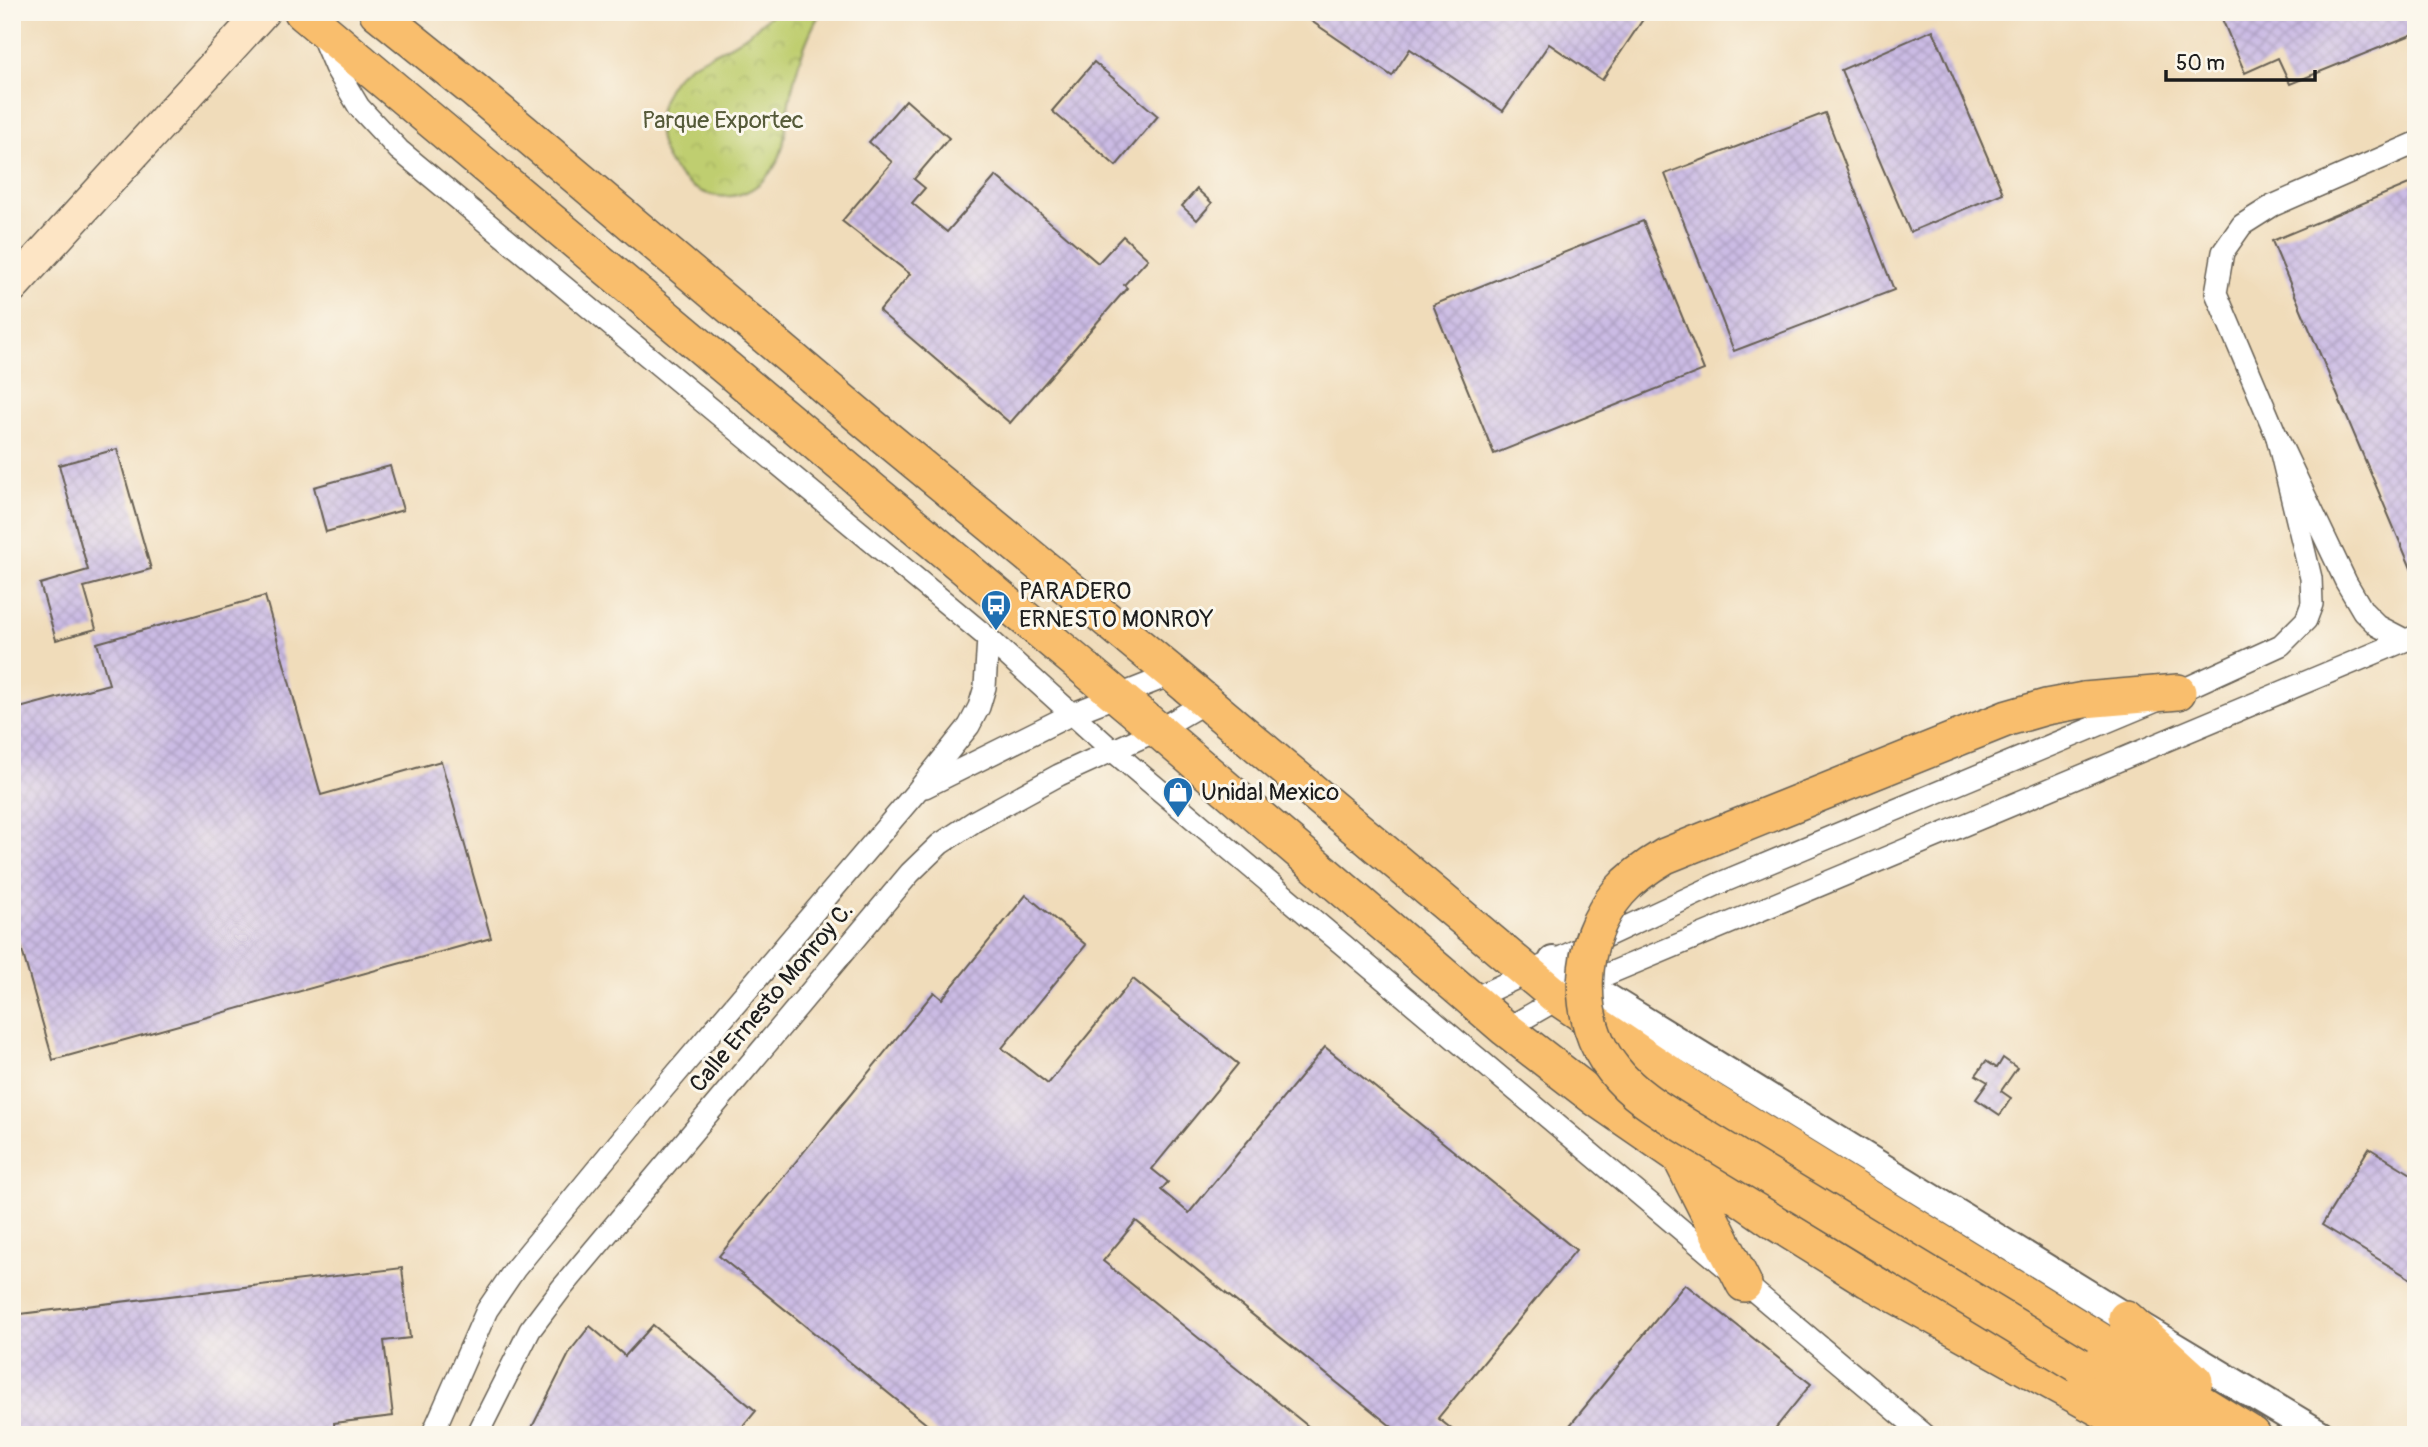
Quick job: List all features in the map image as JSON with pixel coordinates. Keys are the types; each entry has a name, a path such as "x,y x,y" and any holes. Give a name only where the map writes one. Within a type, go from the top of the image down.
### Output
{"main road":[{"path":"12,286 263,12"},
{"path":"377,12 475,91 884,437 1206,702 1693,1089 2254,1435"},
{"path":"310,20 1119,696 1506,1029 1594,1097 1778,1224 1868,1280 2147,1435"},
{"path":"2178,692 2084,700 2008,718 1665,856 1632,878 1606,909 1591,946 1584,984 1587,1010 1601,1050 1612,1068 1632,1090 1682,1124 2079,1365 2189,1435"},
{"path":"1679,1156 1744,1284"},
{"path":"2126,1318 2254,1435"}],"street":[{"path":"310,20 359,107 399,150 988,638 1113,751 1925,1435"},
{"path":"2410,638 2378,626 2363,611 2346,582 2277,437 2216,293 2223,252 2242,225 2272,206 2416,143"},
{"path":"1472,999 1718,884 2178,692 2281,645 2306,620 2312,604 2311,578 2277,437"},
{"name":"Calle Ernesto Monroy C.","path":"432,1435 487,1310 515,1269 969,726 985,687 988,638"},
{"path":"1506,1029 1571,991 2410,638"},
{"name":"Calle Ernesto Monroy C.","path":"917,791 1074,713 1172,674"},
{"name":"Calle Ernesto Monroy C.","path":"477,1435 530,1330 561,1289 910,873 940,844 975,821 1059,775 1158,730 1206,702"},
{"path":"1571,991 2321,1435"},
{"path":"2099,1408 2128,1435"}],"green space":[{"name":"Parque Exportec","path":"774,12 821,12 798,67 778,161 751,189 727,196 704,192 683,179 667,159 659,135 661,108 674,80 680,74 699,60 740,40"}],"building":[{"path":"1298,12 1648,12 1602,80 1549,44 1503,111 1410,49 1392,76"},
{"path":"2219,12 2416,12 2416,33 2290,84 2278,58 2245,73"},
{"path":"1933,30 2003,193 1910,232 1841,70"},
{"path":"1094,62 1158,116 1116,166 1052,111"},
{"path":"906,100 949,138 914,179 925,188 912,203 947,232 996,176 1098,263 1123,236 1148,259 1124,285 1127,288 1010,423 879,311 910,274 842,221 892,162 869,142"},
{"path":"1825,113 1894,290 1734,351 1665,174"},
{"path":"2416,181 2416,580 2272,241"},
{"path":"1197,189 1212,203 1197,220 1182,206"},
{"path":"1643,221 1704,370 1494,454 1433,305"},
{"path":"117,449 151,569 84,587 96,629 56,640 40,584 88,570 59,465"},
{"path":"390,466 403,510 326,532 314,487"},
{"path":"265,596 321,795 441,761 491,938 53,1060 12,915 12,710 109,684 97,643"},
{"path":"1026,895 1086,945 1002,1048 1048,1084 1133,979 1238,1064 1152,1169 1168,1182 1161,1190 1189,1213 1325,1047 1576,1250 1438,1418 1459,1435 1402,1435 1136,1221 1103,1261 1319,1435 940,1435 719,1256 934,992 942,999"},
{"path":"2003,1058 2017,1068 2001,1091 2011,1098 2000,1115 1976,1099 1988,1082 1976,1075 1986,1061 1997,1068"},
{"path":"2369,1148 2416,1177 2416,1282 2322,1225"},
{"path":"402,1268 410,1338 384,1341 393,1416 334,1423 335,1435 12,1435 12,1315"},
{"path":"1685,1284 1811,1384 1770,1435 1562,1435"},
{"path":"653,1325 756,1411 736,1435 528,1435 571,1350 590,1326 625,1356"}],"place":[{"name":"PARADERO ERNESTO MONROY","path":"996,632"},
{"name":"Unidal Mexico","path":"1178,819"}]}
